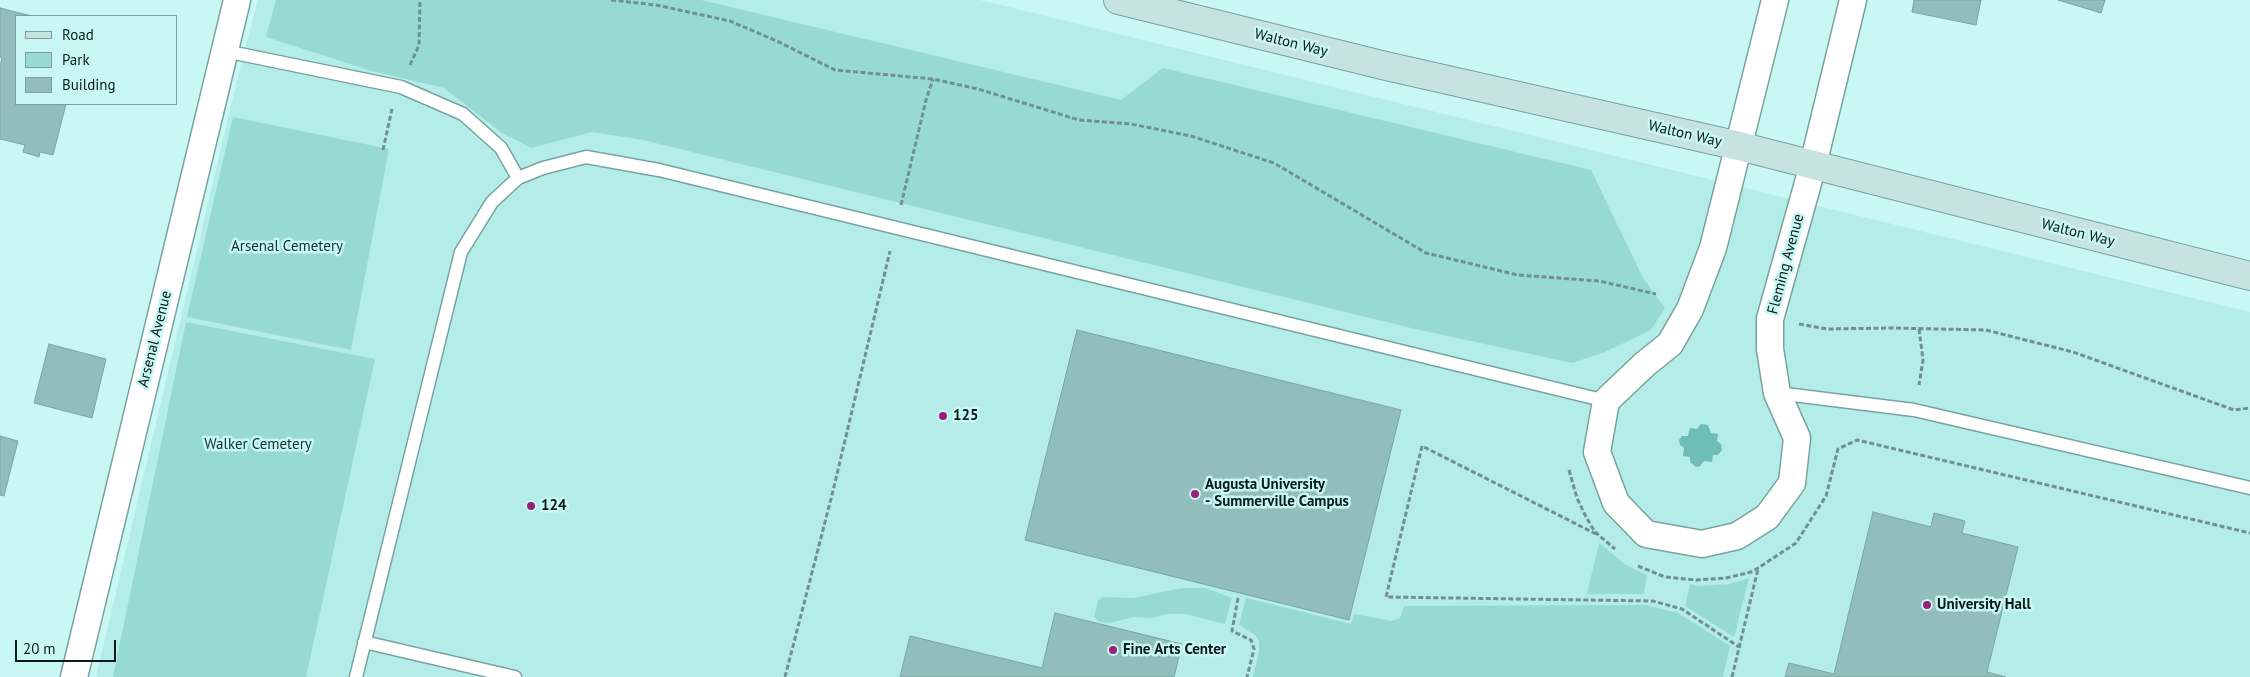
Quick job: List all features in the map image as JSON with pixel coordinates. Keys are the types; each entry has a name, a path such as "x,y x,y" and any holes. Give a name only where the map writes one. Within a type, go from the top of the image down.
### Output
{"main road":[{"name":"Walton Way","path":"1118,0 1386,66 1739,146 2250,276"}],"street":[{"name":"Arsenal Avenue","path":"74,677 236,0"},
{"path":"1606,401 1645,364 1670,344 1690,309 1713,248 1775,0"},
{"name":"Fleming Avenue","path":"1606,401 1597,452 1616,503 1646,534 1702,544 1737,536 1767,517 1792,483 1797,438 1777,392 1770,349 1770,319 1813,165 1853,0"}],"lane":[{"path":"225,51 400,87 445,106 463,114 501,148 518,178"},
{"path":"356,677 462,252 492,202 518,178 543,168 586,157 659,170 1606,401"},
{"path":"1777,392 1914,410 2250,488"},
{"path":"364,642 515,677"}],"path":[{"path":"407,72 419,45 420,0"},
{"path":"611,0 656,5 730,21 836,70 934,80 978,89 1079,120 1131,124 1191,136 1274,163 1426,253 1518,276 1599,282 1656,294"},
{"path":"901,206 926,100 934,80"},
{"path":"383,150 393,106"},
{"path":"785,677 837,475 890,248"},
{"path":"1794,323 1827,330 1986,330 2073,352 2234,410 2250,408"},
{"path":"1919,329 1923,360 1919,385"},
{"path":"1600,536 1422,446 1386,597 1652,601 1682,609 1739,647"},
{"path":"1904,451 2250,533"},
{"path":"1732,677 1758,568"},
{"path":"1238,598 1232,631 1251,640 1254,649 1247,677"}],"shaded area":[{"name":"Augusta University - Summerville Campus","path":"258,0 980,0 2250,312 2250,677 96,677 241,64"},
{"path":"1701,424 1708,425 1711,433 1718,434 1717,441 1721,444 1722,450 1718,455 1713,455 1712,462 1704,461 1700,466 1696,467 1690,462 1690,457 1683,456 1684,448 1680,445 1679,440 1682,436 1688,436 1690,428 1697,429"}],"green space":[{"path":"276,0 701,0 1121,100 1163,68 1591,170 1643,278 1665,308 1651,330 1605,352 1572,363 1411,328 643,140 592,132 531,148 502,133 444,88 372,71 266,37"},
{"name":"Arsenal Cemetery","path":"233,117 389,149 351,350 187,317"},
{"name":"Walker Cemetery","path":"186,322 375,359 306,677 113,677"},
{"path":"1599,543 1626,565 1647,575 1644,594 1587,594"},
{"path":"1749,578 1734,637 1685,606 1690,584 1698,586 1729,584"},
{"path":"1182,588 1206,588 1232,598 1225,624 1186,614 1166,614 1153,618 1134,617 1110,623 1100,622 1094,617 1098,601 1102,597 1133,598"},
{"path":"1246,598 1351,624 1354,614 1392,621 1400,618 1404,606 1646,605 1678,613 1730,646 1723,677 1253,677 1259,652 1259,641 1255,635 1239,625"}],"building":[{"path":"1914,0 1981,0 1976,25 1912,12"},
{"path":"2058,0 2105,0 2101,13"},
{"path":"0,8 28,15 15,15 15,105 66,105 53,155 40,152 39,157 23,152 25,145 0,139 0,66 2,58 0,57"},
{"path":"1077,330 1401,410 1349,620 1025,540"},
{"path":"49,344 106,359 92,418 34,403"},
{"path":"0,436 18,441 4,496 0,495"},
{"name":"University Hall","path":"1873,512 1931,527 1934,513 1965,521 1962,533 2018,547 1987,672 2006,677 1785,677 1789,663 1834,674"},
{"name":"Fine Arts Center","path":"1055,613 1182,644 1174,677 900,677 910,636 1042,668"}],"place":[{"name":"125","path":"943,416"},
{"name":"Augusta University - Summerville Campus","path":"1195,494"},
{"name":"124","path":"531,506"},
{"name":"University Hall","path":"1927,605"},
{"name":"Fine Arts Center","path":"1113,650"}]}
